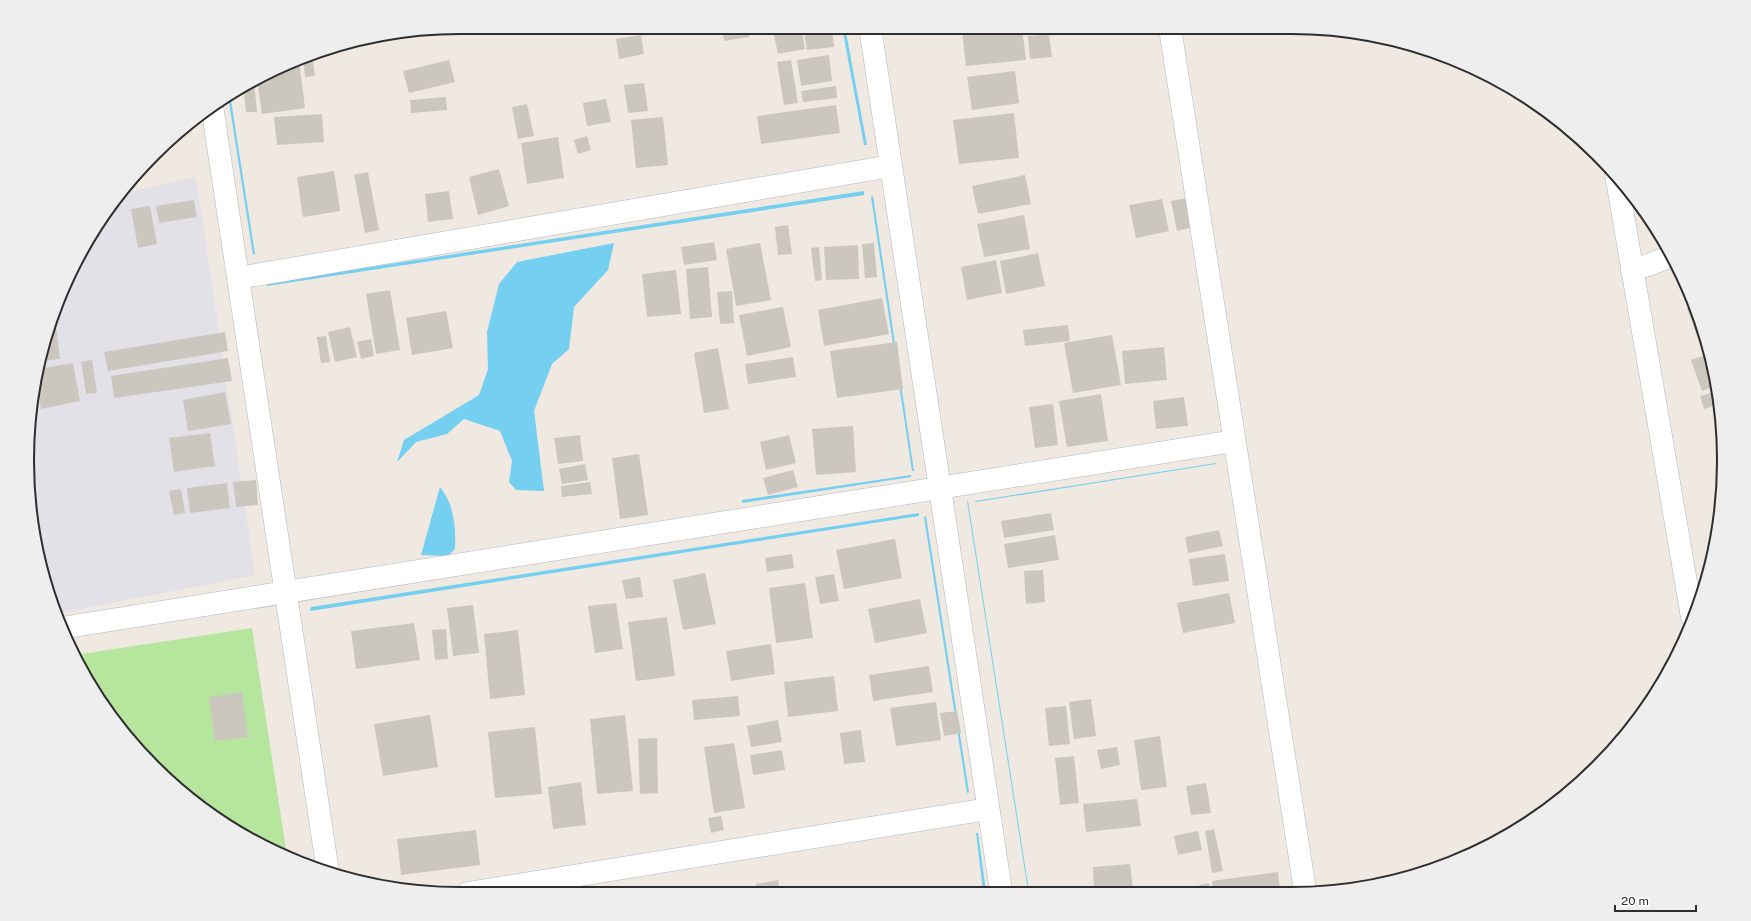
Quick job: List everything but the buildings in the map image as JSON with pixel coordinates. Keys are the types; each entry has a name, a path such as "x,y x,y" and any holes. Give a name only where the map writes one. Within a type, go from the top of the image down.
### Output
{"street":[{"path":"871,34 1000,887"},
{"path":"1171,34 1304,886"},
{"path":"213,114 327,865"},
{"path":"238,278 891,166"},
{"path":"1618,188 1690,609"},
{"path":"1632,271 1666,258"},
{"path":"67,627 1234,441"},
{"path":"505,887 988,809"}],"shaded area":[{"path":"196,177 255,575 62,613 42,544 35,488 35,433 42,377 66,297 91,247 129,192"}],"green space":[{"path":"252,628 286,850 247,830 224,815 201,799 159,762 122,720 91,674 81,654"}],"water":[{"path":"843,34 846,34 867,145 864,145"},
{"path":"231,101 255,254 253,255 229,103"},
{"path":"864,191 864,195 267,286 267,283"},
{"path":"873,196 914,471 912,471 871,197"},
{"path":"614,243 608,270 574,307 569,349 552,364 534,411 544,491 516,490 509,482 512,461 500,431 464,419 447,434 416,442 397,462 404,440 479,395 488,369 487,332 499,284 517,262"},
{"path":"1216,463 976,502 975,501"},
{"path":"911,475 911,477 742,503 742,500"},
{"path":"440,487 445,494 453,516 455,549 448,556 421,555"},
{"path":"967,501 1028,887 1027,887"},
{"path":"919,513 919,516 310,611 311,607"},
{"path":"926,516 969,792 967,793 924,517"},
{"path":"976,833 978,833 985,887 983,887"}]}
